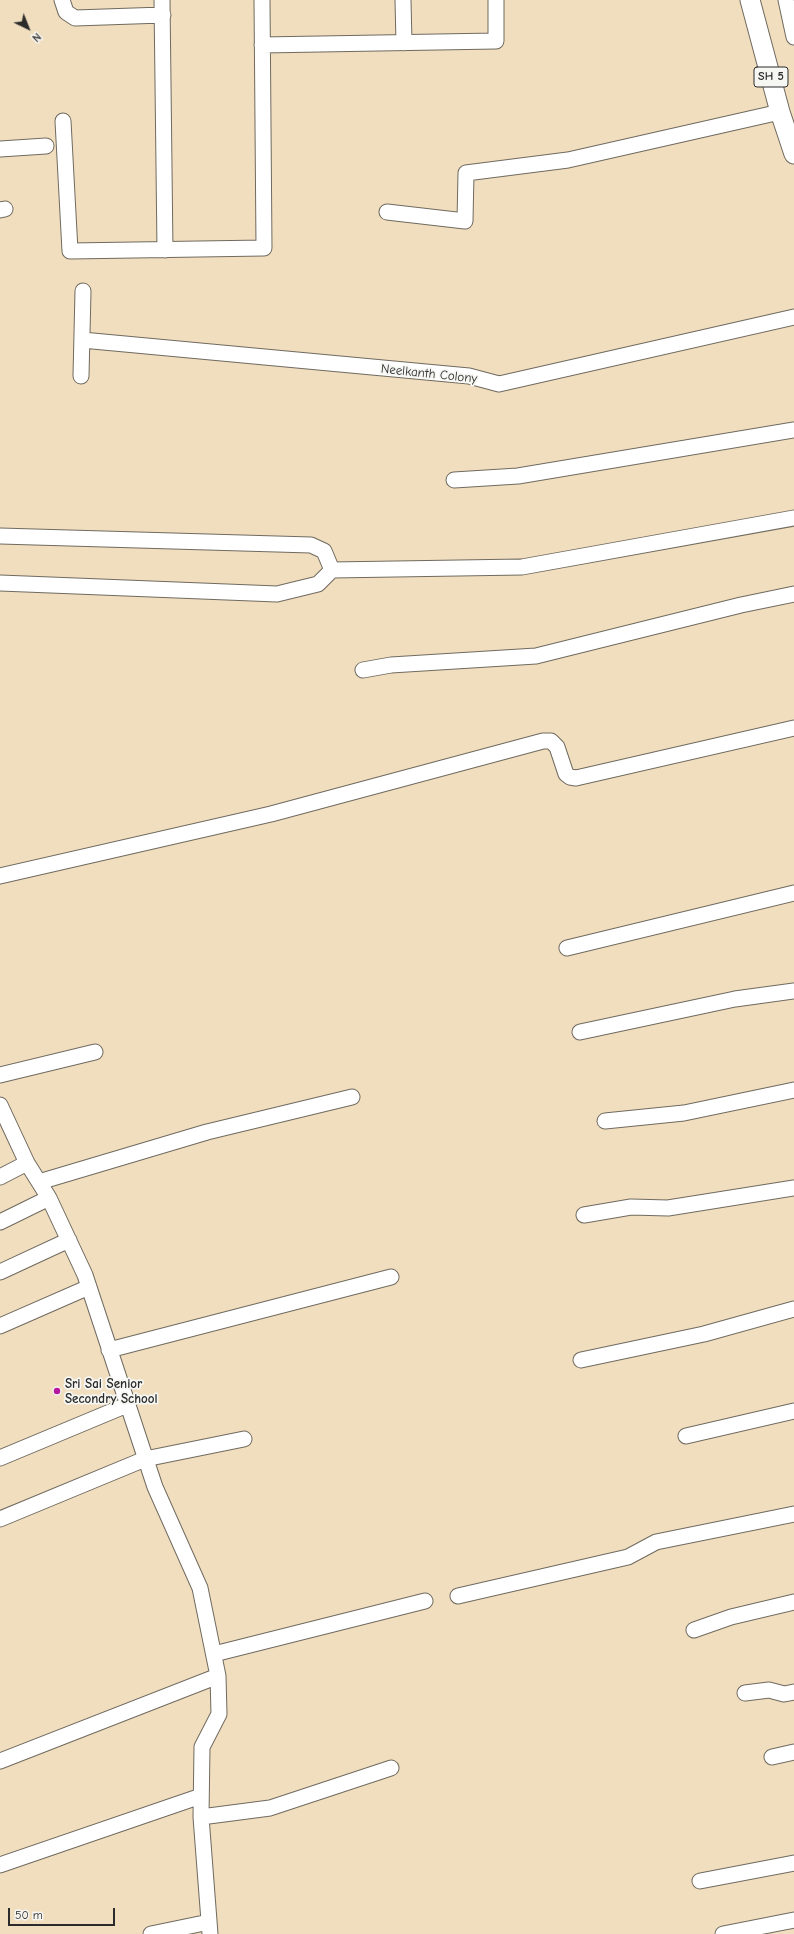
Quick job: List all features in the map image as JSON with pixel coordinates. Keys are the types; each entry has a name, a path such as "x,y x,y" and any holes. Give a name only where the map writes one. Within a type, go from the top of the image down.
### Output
{"main road":[{"name":"SH 5","path":"750,0 780,112 794,154"}],"street":[{"path":"62,0 66,12 75,18 163,15"},
{"path":"162,0 165,250"},
{"path":"63,121 70,251 264,248 262,0"},
{"path":"403,0 404,43"},
{"path":"262,45 496,41 496,0"},
{"path":"786,0 794,37"},
{"path":"387,212 465,221 466,173 568,160 780,112"},
{"path":"0,148 46,146"},
{"path":"81,376 83,291"},
{"name":"Neelkanth Colony","path":"82,340 469,376 499,384 794,317"},
{"path":"454,480 518,476 794,430"},
{"path":"0,583 277,594 318,584 332,570 522,567 794,518"},
{"path":"0,536 310,545 324,551 332,570"},
{"path":"363,670 392,665 536,656 741,605 794,594"},
{"path":"0,876 272,814 543,741 551,741 557,746 566,774 570,777 576,778 794,728"},
{"path":"567,948 794,893"},
{"path":"580,1032 735,999 794,991"},
{"path":"0,1075 95,1052"},
{"path":"606,1121 684,1113 794,1090"},
{"path":"39,1182 207,1132 352,1097"},
{"path":"0,1106 27,1163 49,1198 89,1287 154,1487 200,1588 214,1654 218,1676 219,1714 202,1747 201,1796 201,1817 210,1928 151,1934"},
{"path":"0,1177 27,1163"},
{"path":"584,1214 631,1207 668,1208 794,1188"},
{"path":"0,1222 49,1198"},
{"path":"0,1272 69,1240"},
{"path":"109,1350 391,1277"},
{"path":"0,1326 89,1287"},
{"path":"581,1360 704,1334 794,1309"},
{"path":"0,1458 127,1405"},
{"path":"686,1436 794,1411"},
{"path":"0,1519 145,1459 244,1439"},
{"path":"458,1596 628,1557 656,1542 794,1514"},
{"path":"214,1654 425,1601"},
{"path":"694,1630 731,1618 794,1602"},
{"path":"0,1761 218,1676"},
{"path":"745,1693 769,1690 784,1694 794,1692"},
{"path":"772,1757 794,1752"},
{"path":"201,1817 270,1808 391,1768"},
{"path":"0,1864 201,1796"},
{"path":"700,1881 794,1863"},
{"path":"723,1934 794,1920"}],"place":[{"name":"Sri Sai Senior Secondry School","path":"57,1391"}]}
